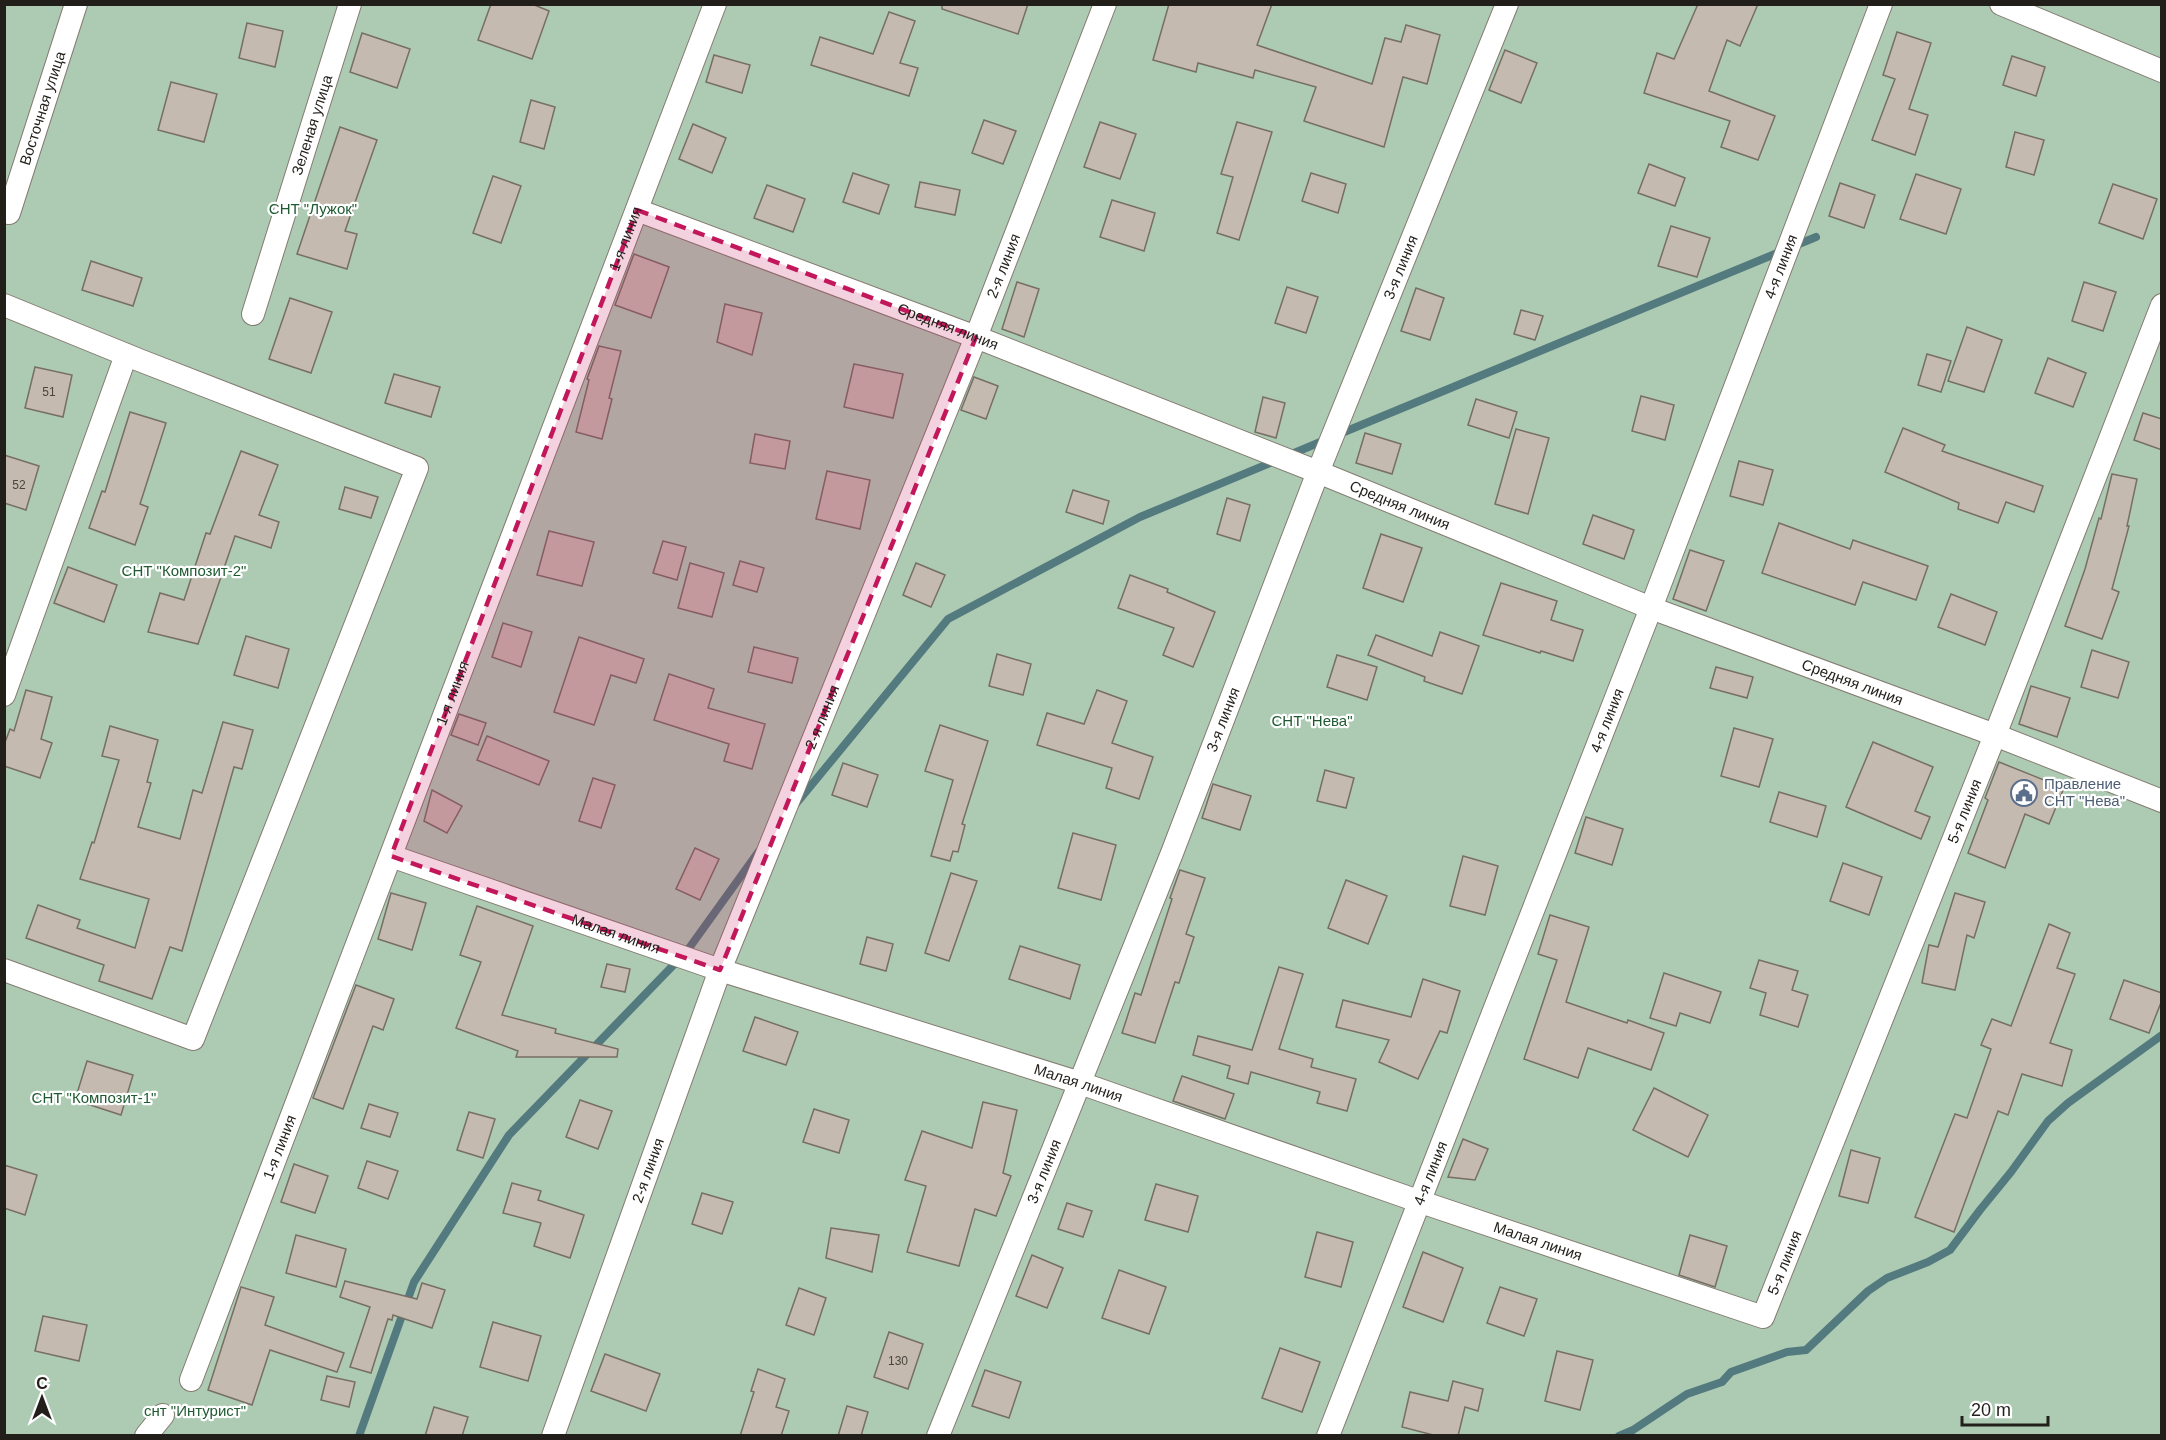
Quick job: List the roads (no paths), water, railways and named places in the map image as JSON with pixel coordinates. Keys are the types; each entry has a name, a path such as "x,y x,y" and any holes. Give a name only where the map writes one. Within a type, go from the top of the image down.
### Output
{"street":[{"name":"Восточная улица","path":"9,213 76,4"},
{"name":"Зеленая улица","path":"253,314 350,4"},
{"name":"1-я линия","path":"191,1380 715,4"},
{"name":"2-я линия","path":"553,1436 710,967 976,337 1105,4"},
{"name":"3-я линия","path":"938,1436 1172,853 1318,472 1507,4"},
{"name":"4-я линия","path":"1328,1436 1651,608 1881,4"},
{"path":"2001,4 2162,71"},
{"name":"Средняя линия","path":"637,210 976,337 1318,472 1651,608 1995,735 2162,801"},
{"path":"4,305 417,468 193,1039 4,969"},
{"name":"5-я линия","path":"1763,1317 1995,735 2162,305"},
{"path":"4,695 126,355"},
{"name":"Малая линия","path":"391,856 710,967 1080,1083 1418,1201 1763,1317"},
{"path":"146,1436 163,1414"}],"waterway":[{"path":"1337,435 1816,237"},
{"path":"1287,456 1325,440"},
{"path":"795,805 948,619 1140,517 1275,461"},
{"path":"359,1436 414,1282 509,1135 687,951 759,851"},
{"path":"1619,1436 1633,1430 1687,1394 1722,1382 1731,1372 1787,1352 1806,1350 1868,1291 1887,1278 1928,1262 1950,1250 2048,1121 2068,1103 2162,1035"}],"place":[{"name":"Правление СНТ \"Нева\"","path":"2024,793"}],"park label":[{"name":"СНТ \"Лужок\"","path":"313,209"},
{"name":"СНТ \"Композит-2\"","path":"184,571"},
{"name":"СНТ \"Нева\"","path":"1312,721"},
{"name":"СНТ \"Композит-1\"","path":"94,1098"},
{"name":"снт \"Интурист\"","path":"195,1411"}]}
